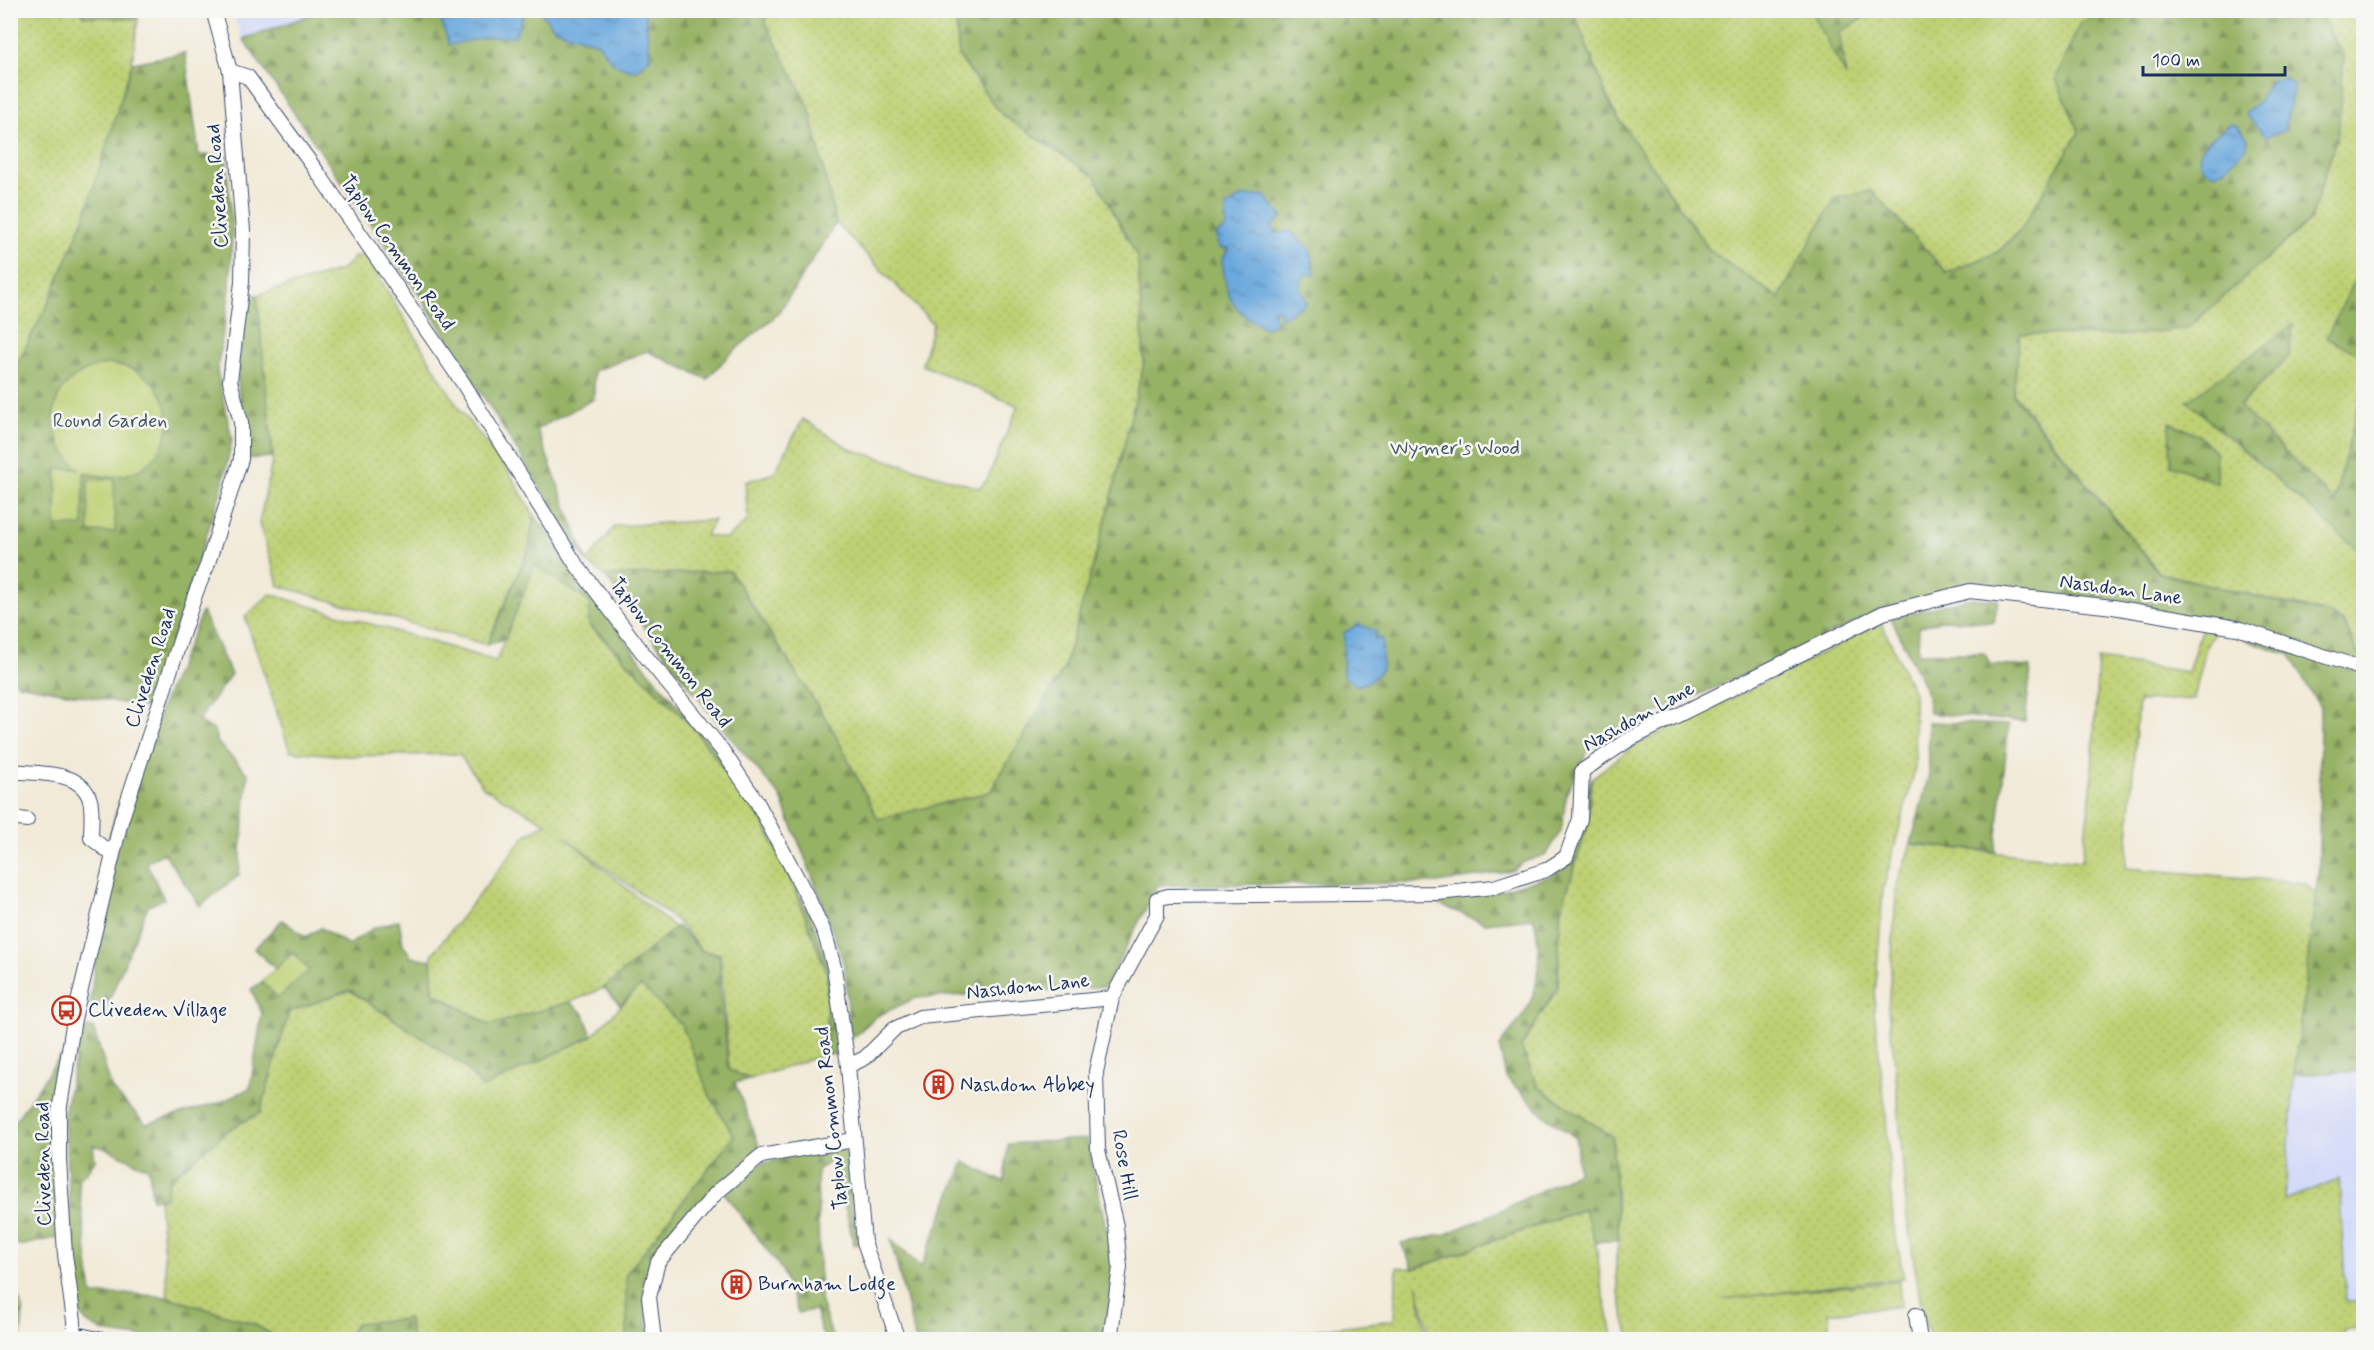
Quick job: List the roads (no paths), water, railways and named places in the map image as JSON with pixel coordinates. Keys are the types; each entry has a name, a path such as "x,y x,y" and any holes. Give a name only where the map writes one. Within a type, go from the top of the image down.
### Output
{"street":[{"name":"Cliveden Road","path":"74,1337 65,1254 59,1160 59,1112 75,1018 125,810 196,592 211,556 241,459 241,422 230,381 242,282 243,231 230,71 213,10"},
{"name":"Taplow Common Road","path":"230,71 248,77 318,173 463,383 575,563 642,653 722,750 757,802 825,934 834,967 848,1066 864,1242 898,1340"},
{"name":"Nashdom Lane","path":"848,1066 865,1058 894,1029 920,1017 1112,998 1158,915 1157,899 1168,896 1438,893 1494,887 1546,870 1566,857 1580,819 1582,771 1630,739 1883,613 1970,591 2114,607 2237,628 2364,669"},
{"path":"10,771 65,777 79,785 90,802 91,838 113,855"},
{"path":"10,818 27,820"},
{"name":"Rose Hill","path":"1110,1340 1120,1267 1116,1226 1098,1150 1096,1072 1112,998"},
{"path":"654,1340 649,1297 658,1262 716,1193 761,1156 854,1140"},
{"path":"1916,1315 1920,1340"},
{"path":"74,1337 103,1340"}],"water":[{"path":"438,11 525,11 515,36 487,37 449,45"},
{"path":"541,11 645,11 650,58 635,71 614,64 598,43 555,29"},
{"path":"2285,78 2294,85 2284,131 2266,137 2245,113 2259,101 2271,81"},
{"path":"2230,124 2237,126 2248,139 2247,147 2225,169 2215,174 2200,162 2200,155 2209,141"},
{"path":"1264,195 1282,217 1272,226 1275,233 1290,231 1310,249 1315,275 1305,274 1299,288 1307,302 1280,318 1279,310 1273,310 1275,323 1265,328 1244,314 1232,301 1228,293 1222,260 1229,248 1219,248 1216,235 1226,228 1226,207 1241,197"},
{"path":"1358,624 1376,631 1375,639 1382,638 1382,669 1372,680 1358,686 1343,676 1344,633"}],"place":[{"name":"Cliveden Village","path":"67,1010"},
{"name":"Nashdom Abbey","path":"939,1085"},
{"name":"Burnham Lodge","path":"737,1284"}],"park label":[{"name":"Round Garden","path":"110,421"},
{"name":"Wymer's Wood","path":"1455,448"}]}
